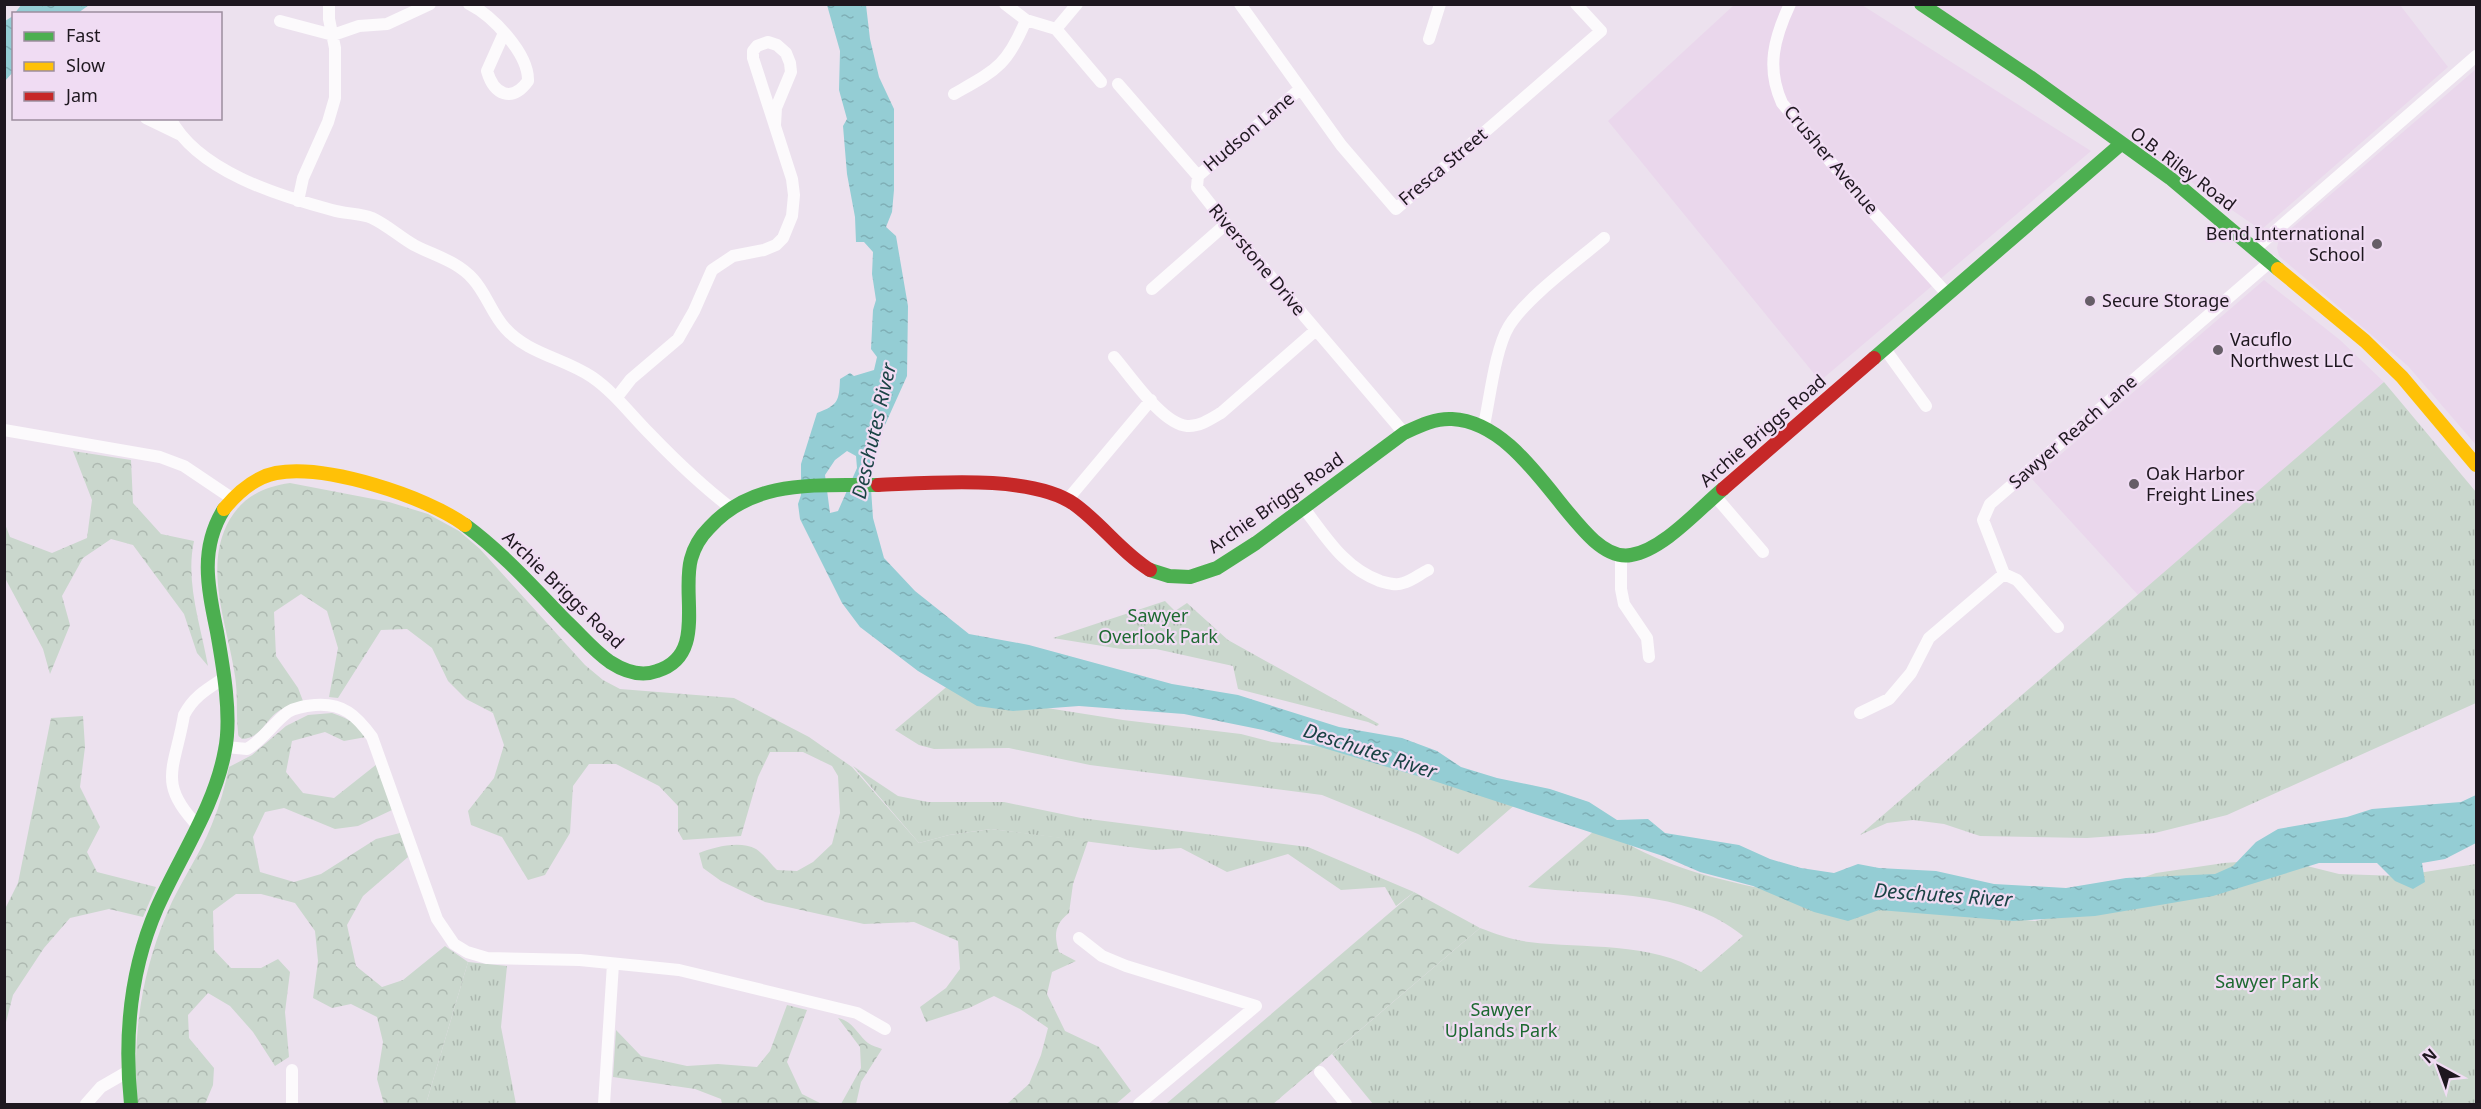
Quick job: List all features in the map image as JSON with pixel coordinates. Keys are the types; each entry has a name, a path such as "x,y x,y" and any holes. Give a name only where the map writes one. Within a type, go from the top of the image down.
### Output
{"street":[{"path":"298,201 303,178 328,122 335,98 333,35 329,19 329,4"},
{"path":"280,21 333,35 359,26 387,24 430,4"},
{"path":"469,4 486,15 504,33 520,54 528,71 528,81 521,90 513,94 505,94 495,88 487,71 504,33"},
{"path":"1005,4 1026,20 1056,29 1101,82"},
{"path":"1056,29 1077,4"},
{"name":"Fresca Street","path":"1240,4 1341,145 1396,209 1601,31 1576,4"},
{"path":"1429,39 1440,4"},
{"name":"Crusher Avenue","path":"1790,4 1776,38 1773,55 1776,89 1782,102 1863,201 1948,295"},
{"name":"O.B. Riley Road","path":"1921,4 2012,64 2170,178 2256,248 2366,341 2392,367 2476,465"},
{"path":"954,94 1003,63 1015,47 1026,20"},
{"path":"617,398 631,379 678,339 694,311 712,270 733,256 764,250 776,245 783,237 792,216 794,195 792,179 753,58 753,51 757,46 768,42 777,45 786,53 791,72 776,108 775,125"},
{"path":"2256,248 2476,56"},
{"name":"Riverstone Drive","path":"1118,84 1198,176 1197,187 1226,224 1404,433"},
{"name":"Hudson Lane","path":"1198,176 1299,89"},
{"path":"150,120 180,135 203,156 254,184 298,201 339,212 371,217 412,244 463,269 474,280 505,328 536,351 578,369 617,398 676,460 731,508"},
{"path":"171,120 180,135"},
{"name":"Archie Briggs Road","path":"131,1104 127,1072 130,1013 144,950 156,911 199,827 226,747 224,678 208,589 206,563 211,533 233,499 242,489 257,479 276,473 296,472 378,488 429,503 477,533 602,656 616,666 641,675 656,673 670,666 680,657 686,646 689,623 687,596 689,563 705,533 731,508 766,490 783,487 899,484 1009,485 1038,489 1068,499 1144,567 1164,576 1190,577 1210,571 1240,554 1404,433 1432,422 1452,419 1484,425 1510,445 1591,540 1621,556 1642,551 1658,543 2121,144"},
{"path":"1152,289 1226,224"},
{"path":"1484,425 1500,350 1508,327 1524,308 1604,238"},
{"name":"Sawyer Reach Lane","path":"2004,574 1983,520 1990,504 2271,261"},
{"path":"1114,357 1172,421 1187,426 1206,423 1221,413 1316,330"},
{"path":"1885,349 1926,406"},
{"path":"1068,499 1151,400"},
{"path":"4,430 160,457 184,466 233,499"},
{"path":"1714,496 1763,552"},
{"path":"1303,507 1339,555 1354,568 1371,578 1387,583 1402,584 1428,570"},
{"path":"1621,556 1621,589 1624,604 1647,638 1649,657"},
{"path":"1860,713 1889,699 1911,674 1929,638 2004,574 2017,580 2058,627"},
{"path":"199,827 178,803 172,788 171,773 184,715 199,694 224,678"},
{"path":"226,747 247,749 290,711 302,706 332,704 343,708 364,726 372,737 437,920 454,944 467,952 487,958 580,960 679,970 857,1013 885,1029"},
{"path":"1079,938 1102,956 1126,966 1256,1006 1139,1104"},
{"path":"604,1104 613,964"},
{"path":"292,1070 292,1104"},
{"path":"86,1104 101,1087 127,1072"},
{"path":"1320,1072 1346,1104"}],"shaded area":[{"path":"1734,5 1862,5 2091,151 1820,381 1608,121"},
{"path":"1934,5 2400,5 2448,67 2261,230"},
{"name":"Bend International School","path":"2476,69 2476,445 2408,366 2279,256 2277,248 2279,239"},
{"path":"2264,280 2340,340 2384,382 2139,596 2032,479"}],"green space":[{"path":"2384,382 2476,492 2476,703 2227,815 2155,833 2087,838 1980,836 1944,824 1913,820 1887,823 1860,835"},
{"path":"73,451 131,460 133,503 161,534 194,541 191,572 208,666 197,653 184,614 133,545 111,539 83,558 62,596 70,625 50,674 43,649 5,578 5,524 10,537 52,553 87,538 92,500"},
{"path":"290,483 389,502 428,514 459,531 480,549 585,665 603,680 620,689 734,698 809,737 852,767 919,843 949,835 991,829 1088,841 1073,884 1069,913 1060,922 1056,931 1059,952 1076,961 1052,972 1047,994 1065,1031 1099,1047 1131,1091 1116,1104 1007,1104 1029,1084 1041,1055 1048,1028 1020,1009 994,996 969,1008 926,1022 920,1007 946,988 960,969 958,941 914,922 864,924 765,902 721,881 703,868 699,853 719,847 742,845 756,849 777,870 797,871 813,862 832,844 840,813 838,776 832,766 803,752 770,752 758,777 741,836 683,840 678,831 678,806 659,786 616,764 589,764 573,786 570,833 545,875 528,880 502,837 471,825 468,811 494,778 504,745 493,713 466,699 448,681 432,648 407,629 381,630 338,698 329,697 338,648 327,611 301,594 274,612 276,656 298,688 303,701 279,711 258,733 242,739 238,735 235,676 219,597 218,557 222,537 230,519 242,504 263,490"},
{"name":"Sawyer Overlook Park","path":"1165,601 1175,611 1187,603 1228,640 1379,724 1377,726 1238,689 1233,666 1156,649 1121,649 1053,638"},
{"path":"962,674 1012,700 1123,720 1241,734 1272,742 1326,747 1517,803 1458,854 1418,834 1322,795 1090,765 1009,748 934,749 919,745 895,730"},
{"path":"332,713 352,722 366,737 344,741 325,732 292,741 286,772 303,793 334,798 377,764 392,810 358,826 335,829 284,808 265,812 253,837 260,872 294,882 321,874 376,839 400,833 408,857 363,896 347,925 356,966 382,987 403,980 445,946 468,962 426,1104 384,1104 377,1079 383,1042 377,1017 351,1004 332,1008 313,998 318,961 315,931 295,903 261,894 236,894 213,911 214,950 231,968 261,968 278,959 290,972 285,1012 289,1057 275,1066 253,1032 230,1006 208,993 188,1015 189,1038 214,1068 213,1085 205,1104 137,1104 136,1054 140,1007 150,961 167,913 212,824 229,767 252,755 286,726 308,715"},
{"path":"83,716 85,747 80,787 100,827 87,852 97,872 156,887 143,917 109,909 70,918 44,948 13,995 5,1026 5,909 18,883 51,718"},
{"path":"853,766 898,796 928,802 1004,802 1081,818 1308,847 1414,892 1396,906 1385,887 1341,890 1288,854 1227,872 1181,848 1153,850 991,829 949,835 919,843"},
{"name":"Sawyer Park","path":"1600,826 1636,848 1674,865 1754,887 2035,921 2068,914 2105,891 2156,873 2224,863 2279,859 2339,874 2399,876 2476,864 2476,1104 1373,1104 1332,1054 1480,928 1529,942 1617,948 1660,955 1701,972 1743,936 1720,920 1694,909 1668,902 1612,894 1528,887"},
{"path":"1414,892 1480,928 1273,1104 1166,1104"},
{"path":"468,962 507,966 501,1027 516,1104 426,1104"},
{"path":"787,1005 807,1010 787,1062 802,1094 822,1104 722,1104 721,1099 695,1089 613,1077 616,1030 641,1056 687,1066 718,1064 757,1067 770,1051"},
{"path":"838,1018 852,1025 868,1043 882,1049 861,1082 856,1104 841,1104 861,1068 860,1047"}],"water":[{"path":"21,4 89,5 79,12 16,12"},
{"name":"Deschutes River","path":"827,5 866,5 870,39 879,77 894,109 894,190 892,212 886,227 896,236 908,306 907,376 880,436 870,474 873,518 884,558 915,591 969,634 1029,645 1172,684 1238,695 1339,727 1402,738 1437,751 1461,767 1497,778 1550,789 1589,802 1617,820 1648,819 1665,833 1739,845 1770,859 1801,868 1834,873 1858,864 1879,868 1936,871 1994,884 2066,888 2126,878 2215,874 2233,866 2256,842 2278,829 2347,817 2372,809 2461,802 2476,795 2476,843 2445,859 2422,863 2425,882 2413,889 2395,881 2377,863 2319,863 2213,896 2095,916 2013,921 1879,910 1848,921 1814,912 1753,886 1700,872 1663,856 1431,780 1263,730 1184,714 1079,706 1013,711 977,706 918,671 860,627 842,603 800,519 798,504 801,495 801,464 817,413 834,404 838,397 840,379 850,373 854,376 874,370 877,357 871,349 873,310 876,300 872,274 873,252 864,242 856,242 843,126 847,119 839,90 840,51","holes":["847,451 856,456 857,468 838,511 830,513 825,475 835,460"]},
{"path":"12,17 12,73 5,81 5,21"}],"traffic: fast":[{"path":"1921,4 2030,77 2170,178 2278,269"},
{"path":"1874,358 2121,144"},
{"path":"1150,570 1169,576 1190,577 1217,568 1256,543 1404,433 1439,420 1452,419 1481,426 1507,443 1530,466 1592,539 1611,552 1631,555 1656,545 1680,528 1723,489"},
{"path":"465,525 505,559 604,658 627,670 651,673 672,663 682,652 689,623 689,574 692,555 703,535 727,512 746,500 788,488 878,485"},
{"path":"131,1104 129,1029 131,1004 141,955 157,908 205,811 225,750 228,722 226,691 208,569 211,539 224,509"}],"traffic: slow":[{"path":"2278,269 2365,341 2402,377 2476,465"},
{"path":"224,509 241,491 261,478 276,473 297,471 347,478 401,493 426,503 465,525"}],"traffic: jam":[{"path":"1723,489 1874,358"},
{"path":"878,485 980,482 1033,488 1055,494 1074,504 1150,570"}],"place":[{"name":"Bend International School","path":"2377,244"},
{"name":"Secure Storage","path":"2090,301"},
{"name":"Vacuflo Northwest LLC","path":"2218,350"},
{"name":"Oak Harbor Freight Lines","path":"2134,484"}],"park label":[{"name":"Sawyer Uplands Park","path":"1501,1020"}]}
